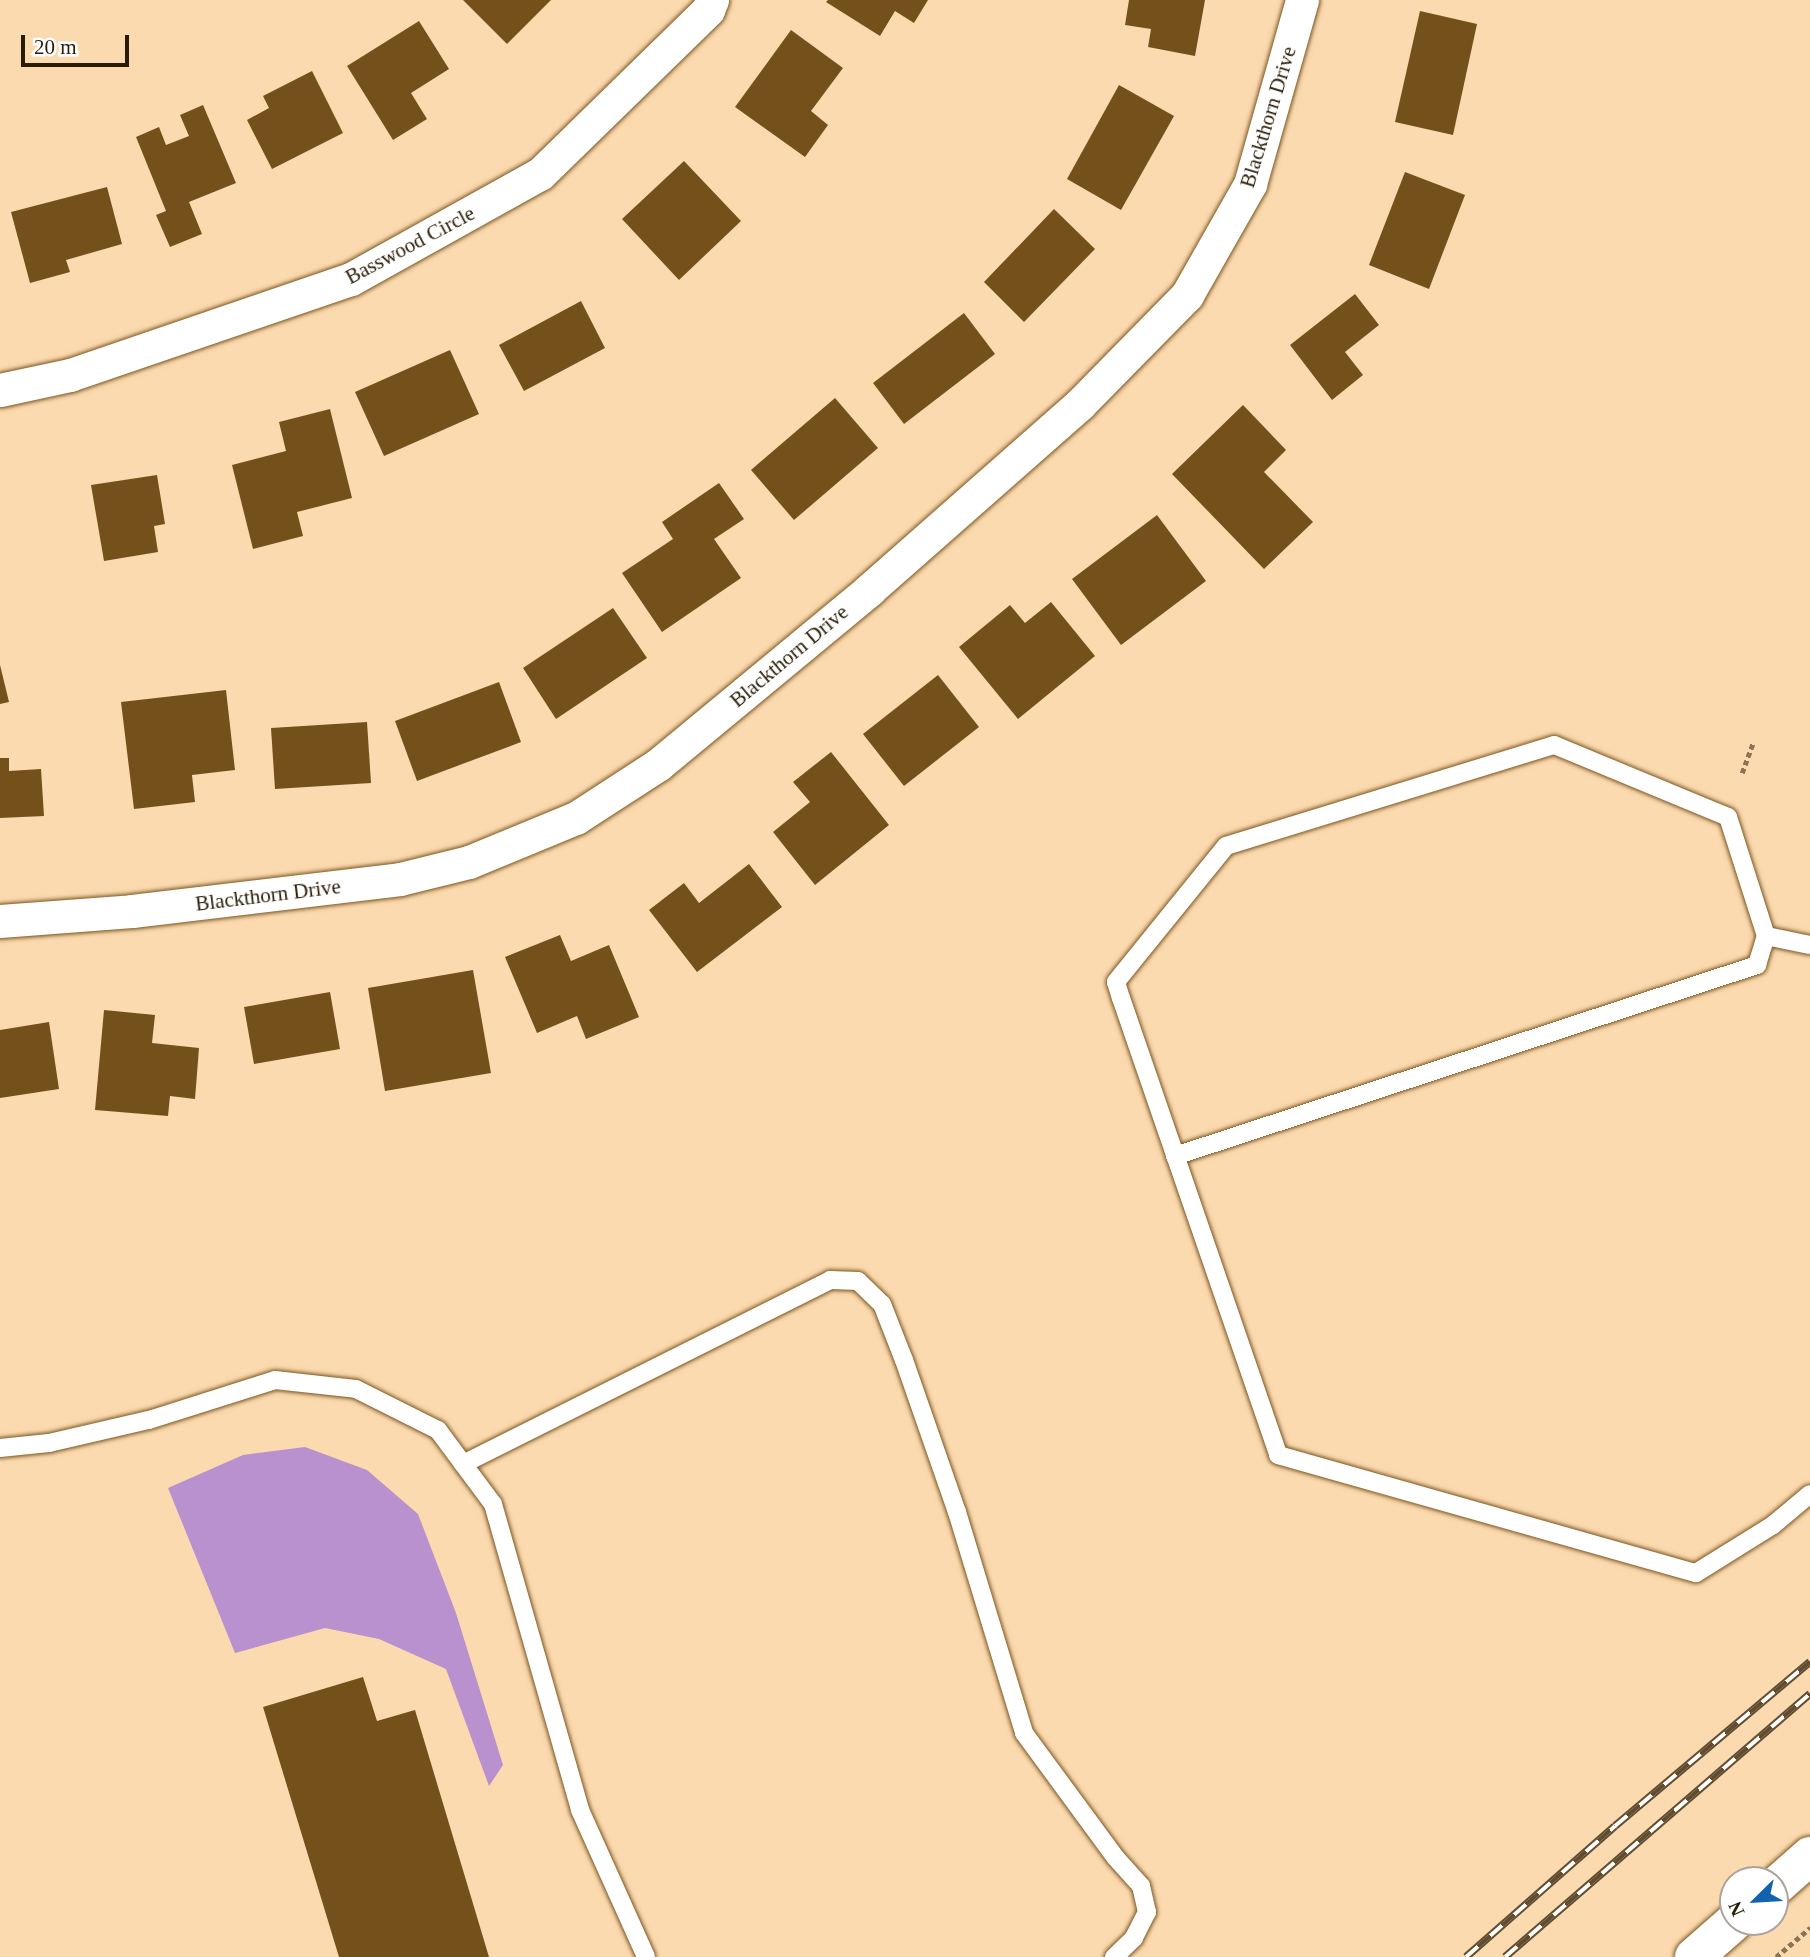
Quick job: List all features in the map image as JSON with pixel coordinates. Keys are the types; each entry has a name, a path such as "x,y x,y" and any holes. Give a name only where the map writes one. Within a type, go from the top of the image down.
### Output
{"street":[{"name":"Basswood Circle","path":"0,390 70,375 351,279 541,173 708,10 712,0"},
{"name":"Blackthorn Drive","path":"0,922 132,911 400,879 469,862 576,818 659,764 869,590 1080,404 1187,295 1250,184 1302,0"},
{"path":"1789,1874 1810,1856"},
{"path":"1693,1957 1719,1935"}],"lane":[{"path":"1175,1156 1757,965 1766,936 1728,817 1554,745 1226,846 1116,982 1175,1156 1278,1455 1696,1573 1773,1525 1810,1493"},
{"path":"1766,936 1810,945"},
{"path":"463,1464 830,1280 858,1281 882,1304 904,1360 957,1512 1024,1733 1115,1857 1141,1886 1147,1912 1134,1938 1115,1957"},
{"path":"0,1448 49,1443 149,1420 275,1380 356,1388 438,1430 493,1504 580,1810 646,1957"}],"path":[{"path":"1742,773 1753,743"},
{"path":"1776,1957 1810,1927"}],"shaded area":[{"path":"305,1447 367,1470 418,1514 456,1613 503,1765 489,1786 446,1669 379,1639 325,1628 235,1653 168,1488 243,1455"}],"building":[{"path":"463,0 551,0 507,44"},
{"path":"928,0 914,23 895,11 880,36 826,2"},
{"path":"1129,0 1205,0 1195,56 1148,47 1151,29 1125,25"},
{"path":"1420,11 1477,24 1453,135 1395,122"},
{"path":"419,21 449,69 411,93 427,119 393,140 347,66"},
{"path":"791,30 843,68 811,111 828,125 805,157 735,107"},
{"path":"312,71 343,133 272,169 247,120 269,108 263,96"},
{"path":"1119,85 1174,116 1121,210 1067,179"},
{"path":"203,105 236,183 189,202 202,234 170,247 156,215 166,211 136,137 159,127 166,145 189,136 180,115"},
{"path":"684,161 741,221 679,280 622,219"},
{"path":"1405,172 1465,195 1429,289 1369,265"},
{"path":"107,187 122,244 66,260 70,272 30,283 11,212"},
{"path":"1054,209 1095,249 1024,322 984,282"},
{"path":"1355,294 1379,325 1345,352 1363,375 1332,400 1290,345"},
{"path":"581,301 605,348 524,391 499,345"},
{"path":"964,313 995,354 904,424 873,383"},
{"path":"450,350 479,414 384,456 355,392"},
{"path":"835,398 878,448 794,520 751,470"},
{"path":"1243,405 1286,450 1264,472 1313,522 1264,569 1172,474"},
{"path":"330,409 352,498 297,512 303,536 253,549 232,465 286,451 279,422"},
{"path":"157,475 165,524 154,526 158,552 104,561 91,485"},
{"path":"719,483 744,519 714,539 741,578 662,632 622,573 673,539 662,522"},
{"path":"1157,515 1206,581 1121,645 1072,579"},
{"path":"1051,602 1095,656 1018,719 959,647 1010,605 1025,623"},
{"path":"613,608 647,658 556,719 523,668"},
{"path":"0,665 9,702 0,704"},
{"path":"938,675 979,727 904,786 863,734"},
{"path":"499,682 521,742 417,781 395,721"},
{"path":"226,690 235,770 192,775 195,802 134,809 121,702"},
{"path":"367,722 371,783 275,789 271,728"},
{"path":"831,752 889,825 815,885 773,832 810,802 793,782"},
{"path":"0,758 9,758 9,771 41,769 44,816 0,818"},
{"path":"749,864 782,907 697,972 649,910 684,883 699,903"},
{"path":"560,935 571,961 609,945 639,1017 586,1039 577,1016 537,1033 505,957"},
{"path":"473,970 491,1073 385,1091 368,988"},
{"path":"330,992 340,1049 254,1064 244,1007"},
{"path":"104,1010 155,1015 152,1043 199,1048 195,1099 170,1096 168,1116 95,1110"},
{"path":"49,1022 59,1089 0,1098 0,1030"},
{"path":"363,1677 377,1721 415,1710 489,1957 339,1957 263,1707"}],"railway":[{"path":"1466,1957 1615,1826 1810,1662"},
{"path":"1505,1957 1810,1694"}]}
